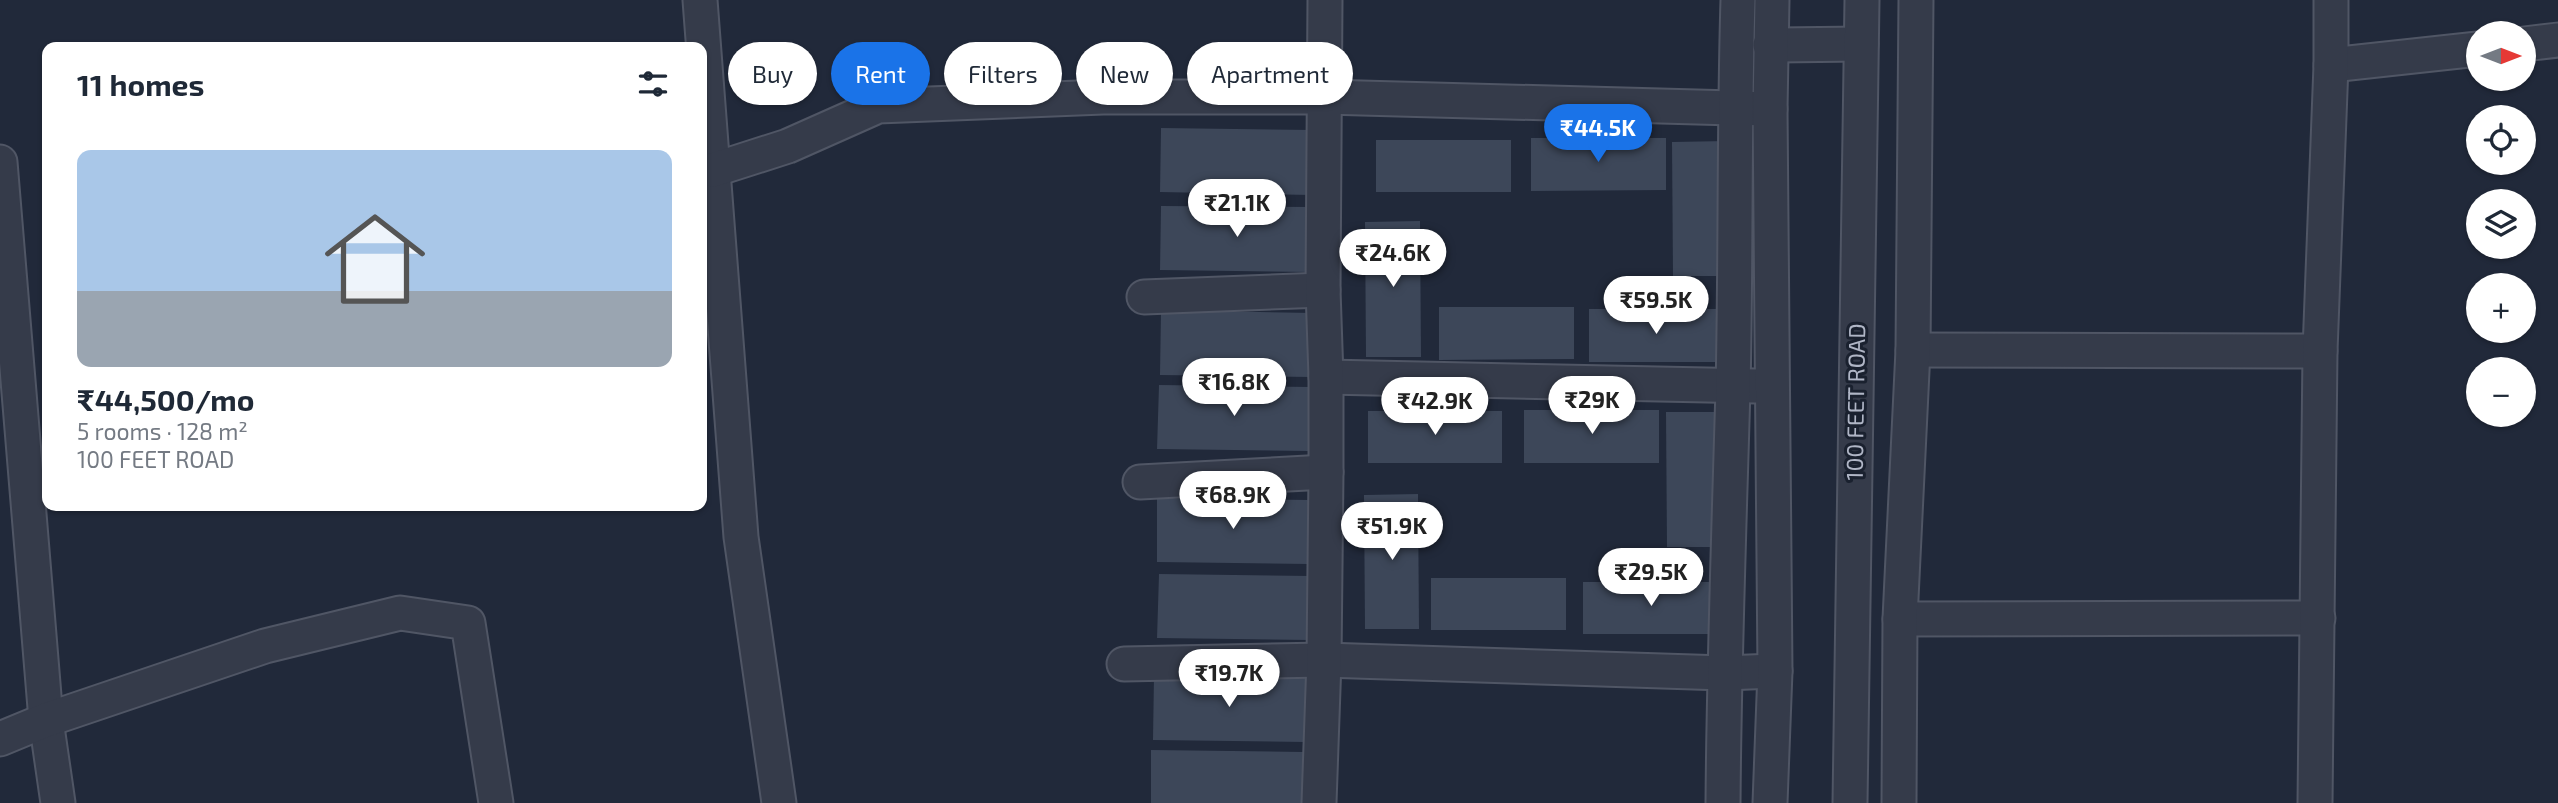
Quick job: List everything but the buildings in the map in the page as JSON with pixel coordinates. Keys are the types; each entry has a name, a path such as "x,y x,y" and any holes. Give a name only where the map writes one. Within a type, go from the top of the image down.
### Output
{"street":[{"path":"700,0 703,42"},
{"path":"1325,0 1325,42"},
{"path":"1723,803 1733,386 1738,0"},
{"path":"1770,803 1775,671 1770,110 1772,0"},
{"name":"100 FEET ROAD","path":"1850,803 1862,0"},
{"path":"1899,803 1900,619 1913,350 1916,0"},
{"path":"2315,803 2319,351 2331,65 2331,0"},
{"path":"2536,43 2558,40"},
{"path":"1770,45 1861,44"},
{"path":"2331,65 2466,50"},
{"path":"707,92 741,537 779,803"},
{"path":"713,170 788,146 878,106 1103,97 1187,97"},
{"path":"1353,98 1770,110"},
{"path":"1319,803 1326,472 1323,290 1325,105"},
{"path":"0,162 46,720 58,803"},
{"path":"1144,296 1323,290"},
{"path":"1913,350 2319,351"},
{"path":"1326,377 1772,386"},
{"path":"1140,482 1326,472"},
{"path":"0,739 46,720 265,646 400,613 468,623 496,803"},
{"path":"1900,619 2318,618"},
{"path":"1124,664 1324,660 1724,674 1775,671"}]}
